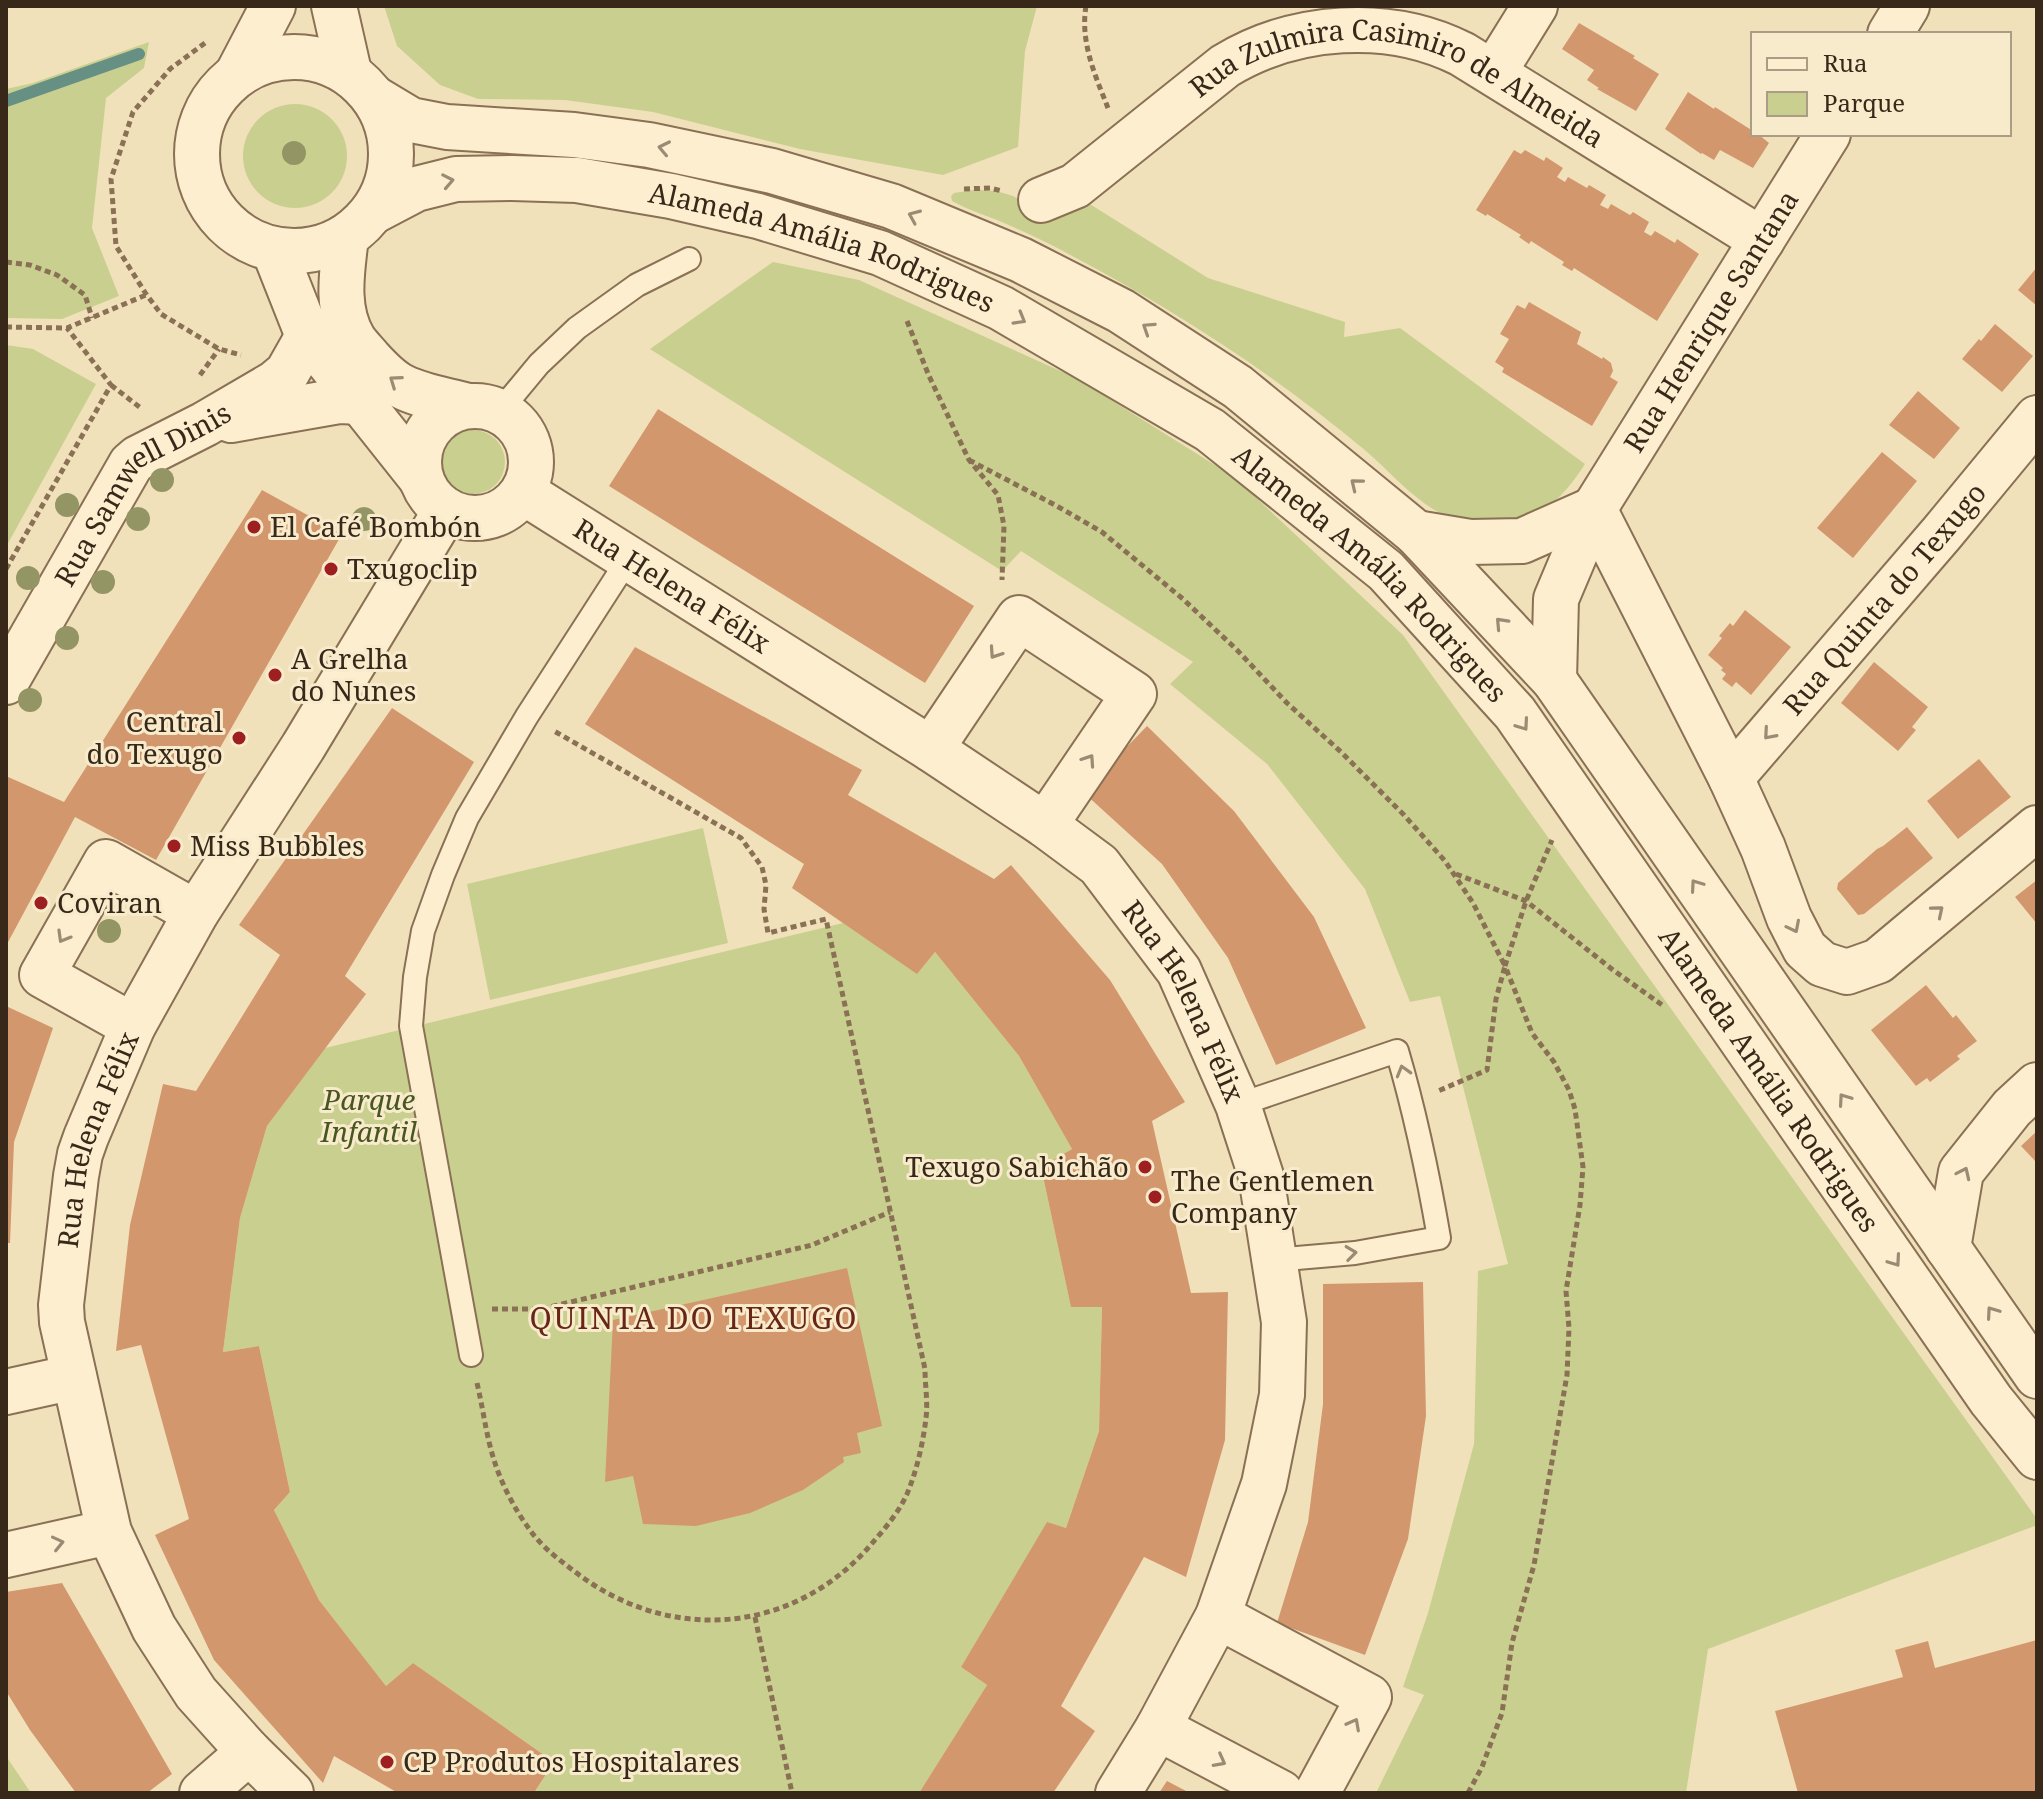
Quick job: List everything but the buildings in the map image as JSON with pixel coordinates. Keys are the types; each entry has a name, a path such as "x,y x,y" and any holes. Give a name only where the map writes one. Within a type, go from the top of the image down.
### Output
{"street":[{"path":"273,6 226,55 197,134 196,172 211,207 238,235 274,250 312,250 361,224"},
{"path":"274,250 308,336 433,494 463,517 480,518 497,514 511,505 523,492 532,462 523,432 513,419 484,408 399,386 355,341 347,325 341,278 361,224 390,173 390,135 362,86 334,6"},
{"path":"1494,72 1535,6"},
{"path":"1891,32 1907,6"},
{"name":"Rua Zulmira Casimiro de Almeida","path":"1041,200 1075,186 1225,66 1259,48 1317,33 1350,30 1392,32 1441,43 1494,72 1762,240"},
{"path":"226,55 313,57 362,86"},
{"name":"Alameda Amália Rodrigues","path":"362,86 411,120 447,127 559,134 649,145 772,171 891,206 1007,254 1121,311 1238,387 1416,533 1554,680 2035,1371"},
{"name":"Rua Henrique Santana","path":"1554,680 1556,599 1594,509 1827,136"},
{"name":"Alameda Amália Rodrigues","path":"361,224 416,189 456,179 577,180 671,196 758,216 880,253 1001,308 1210,430 1386,571 1515,713 1991,1400 2037,1457"},
{"name":"Rua Samwell Dinis","path":"6,682 131,464 275,383 287,373 308,336"},
{"path":"205,424 339,401 362,402"},
{"path":"433,494 419,461 421,445 428,431 453,410 484,408"},
{"name":"Rua Quinta do Texugo","path":"1731,778 2037,418"},
{"name":"Rua Helena Félix","path":"523,492 931,749 1045,825 1099,865 1179,971 1238,1105 1261,1176 1284,1322 1282,1395 1264,1484 1218,1616 1158,1728 1118,1793"},
{"name":"Rua Helena Félix","path":"291,1793 196,1693 154,1628 109,1532 62,1322 61,1305 76,1176 86,1137 133,1026 196,913 303,747 433,494"},
{"path":"1416,533 1470,542 1522,541 1594,509 1731,778 1763,848 1789,918 1805,949 1822,964 1847,972 1878,961 2037,828"},
{"path":"931,749 1019,618 1134,694 1045,825"},
{"path":"133,1026 42,975 106,862 196,913"},
{"path":"1948,1248 1961,1172 2012,1108 2037,1085"},
{"path":"6,1392 74,1377"},
{"path":"6,1555 109,1532"},
{"path":"1218,1616 1369,1697 1317,1793"},
{"path":"1158,1728 1281,1793"},
{"path":"202,1793 249,1752"}],"lane":[{"path":"484,408 539,364 577,328 637,285 689,259"},
{"path":"471,1355 411,1026 423,931 467,818 527,716 629,558"},
{"path":"1238,1105 1397,1051 1425,1157 1439,1238 1355,1253 1274,1260"}],"path":[{"path":"1086,6 1084,19 1089,58 1108,109 1131,142"},
{"path":"226,55 170,69 133,112 111,179 116,246 161,314 219,349 275,364 287,373"},
{"path":"6,262 30,265 57,275 85,295 92,318"},
{"path":"6,327 67,328 146,294"},
{"path":"907,321 969,460 998,495 1004,526 1001,583 1019,618"},
{"path":"67,328 111,385 144,410"},
{"path":"198,378 219,349"},
{"path":"6,569 111,385"},
{"path":"969,460 1090,525 1137,560 1226,640 1404,815 1445,861 1473,903 1505,966 1532,1033 1554,1062 1569,1090 1575,1109 1583,1167 1566,1291 1569,1328 1567,1375 1534,1565 1512,1643 1502,1713 1482,1767 1468,1793"},
{"path":"471,1355 494,1460 507,1491 530,1531 556,1557 615,1598 649,1611 718,1621 755,1617 785,1607 824,1587 853,1565 884,1530 906,1496 927,1415 925,1369 826,919 768,933 762,867 741,838 527,716"},
{"path":"1412,1103 1487,1070 1496,999 1505,966 1526,901 1553,838"},
{"path":"1453,873 1526,901 1613,970 1674,1013"},
{"path":"463,1309 541,1309 812,1245 890,1212"},
{"path":"755,1617 792,1793"}],"green space":[{"path":"384,6 1037,6 1025,51 1018,147 943,175 800,149 653,112 565,100 478,99 440,85 397,46"},
{"path":"149,42 144,68 106,98 92,228 119,296 62,319 6,318 6,89 33,83"},
{"path":"295,104 315,108 332,119 343,136 347,156 343,176 332,193 315,204 295,208 275,204 258,193 247,176 243,156 247,136 258,119 275,108"},
{"path":"974,190 1002,193 1028,205 1085,201 1208,278 1345,322 1344,337 1400,328 1585,464 1554,502 1523,520 1511,523 1463,522 1435,511 1297,396 1188,323 1055,247 952,201 954,193"},
{"path":"773,262 859,280 1076,378 1234,477 1403,635 2037,1519 2037,1525 1708,1649 1686,1793 1376,1793 1424,1695 1403,1687 1428,1613 1474,1444 1478,1271 1508,1264 1440,996 1410,1002 1365,889 1267,764 1170,684 1193,662 1021,551 1002,571 650,349"},
{"path":"6,345 33,349 96,384 6,547"},
{"path":"473,430 485,432 496,439 503,450 503,474 496,485 485,492 473,494 461,492 450,485 443,474 441,462 443,450 450,439 461,432"},
{"path":"703,828 728,943 490,1000 467,884"},
{"name":"Parque Infantil","path":"843,923 917,973 935,952 1019,1056 1072,1149 1041,1167 1071,1306 1102,1307 1099,1431 1066,1528 1047,1523 961,1667 987,1685 919,1793 537,1793 554,1762 413,1663 386,1686 319,1600 274,1510 290,1492 259,1346 223,1352 240,1218 267,1126 325,1048"},
{"path":"6,1756 31,1793 6,1793"}],"waterway":[{"path":"6,101 139,54"}],"place":[{"name":"El Café Bombón","path":"254,527"},
{"name":"Txugoclip","path":"331,569"},
{"name":"A Grelha do Nunes","path":"275,675"},
{"name":"Central do Texugo","path":"239,738"},
{"name":"Miss Bubbles","path":"174,846"},
{"name":"Coviran","path":"41,903"},
{"name":"Texugo Sabichão","path":"1145,1167"},
{"name":"The Gentlemen Company","path":"1155,1197"},
{"name":"CP Produtos Hospitalares","path":"387,1762"}],"district":[{"name":"QUINTA DO TEXUGO","path":"694,1319"}]}
